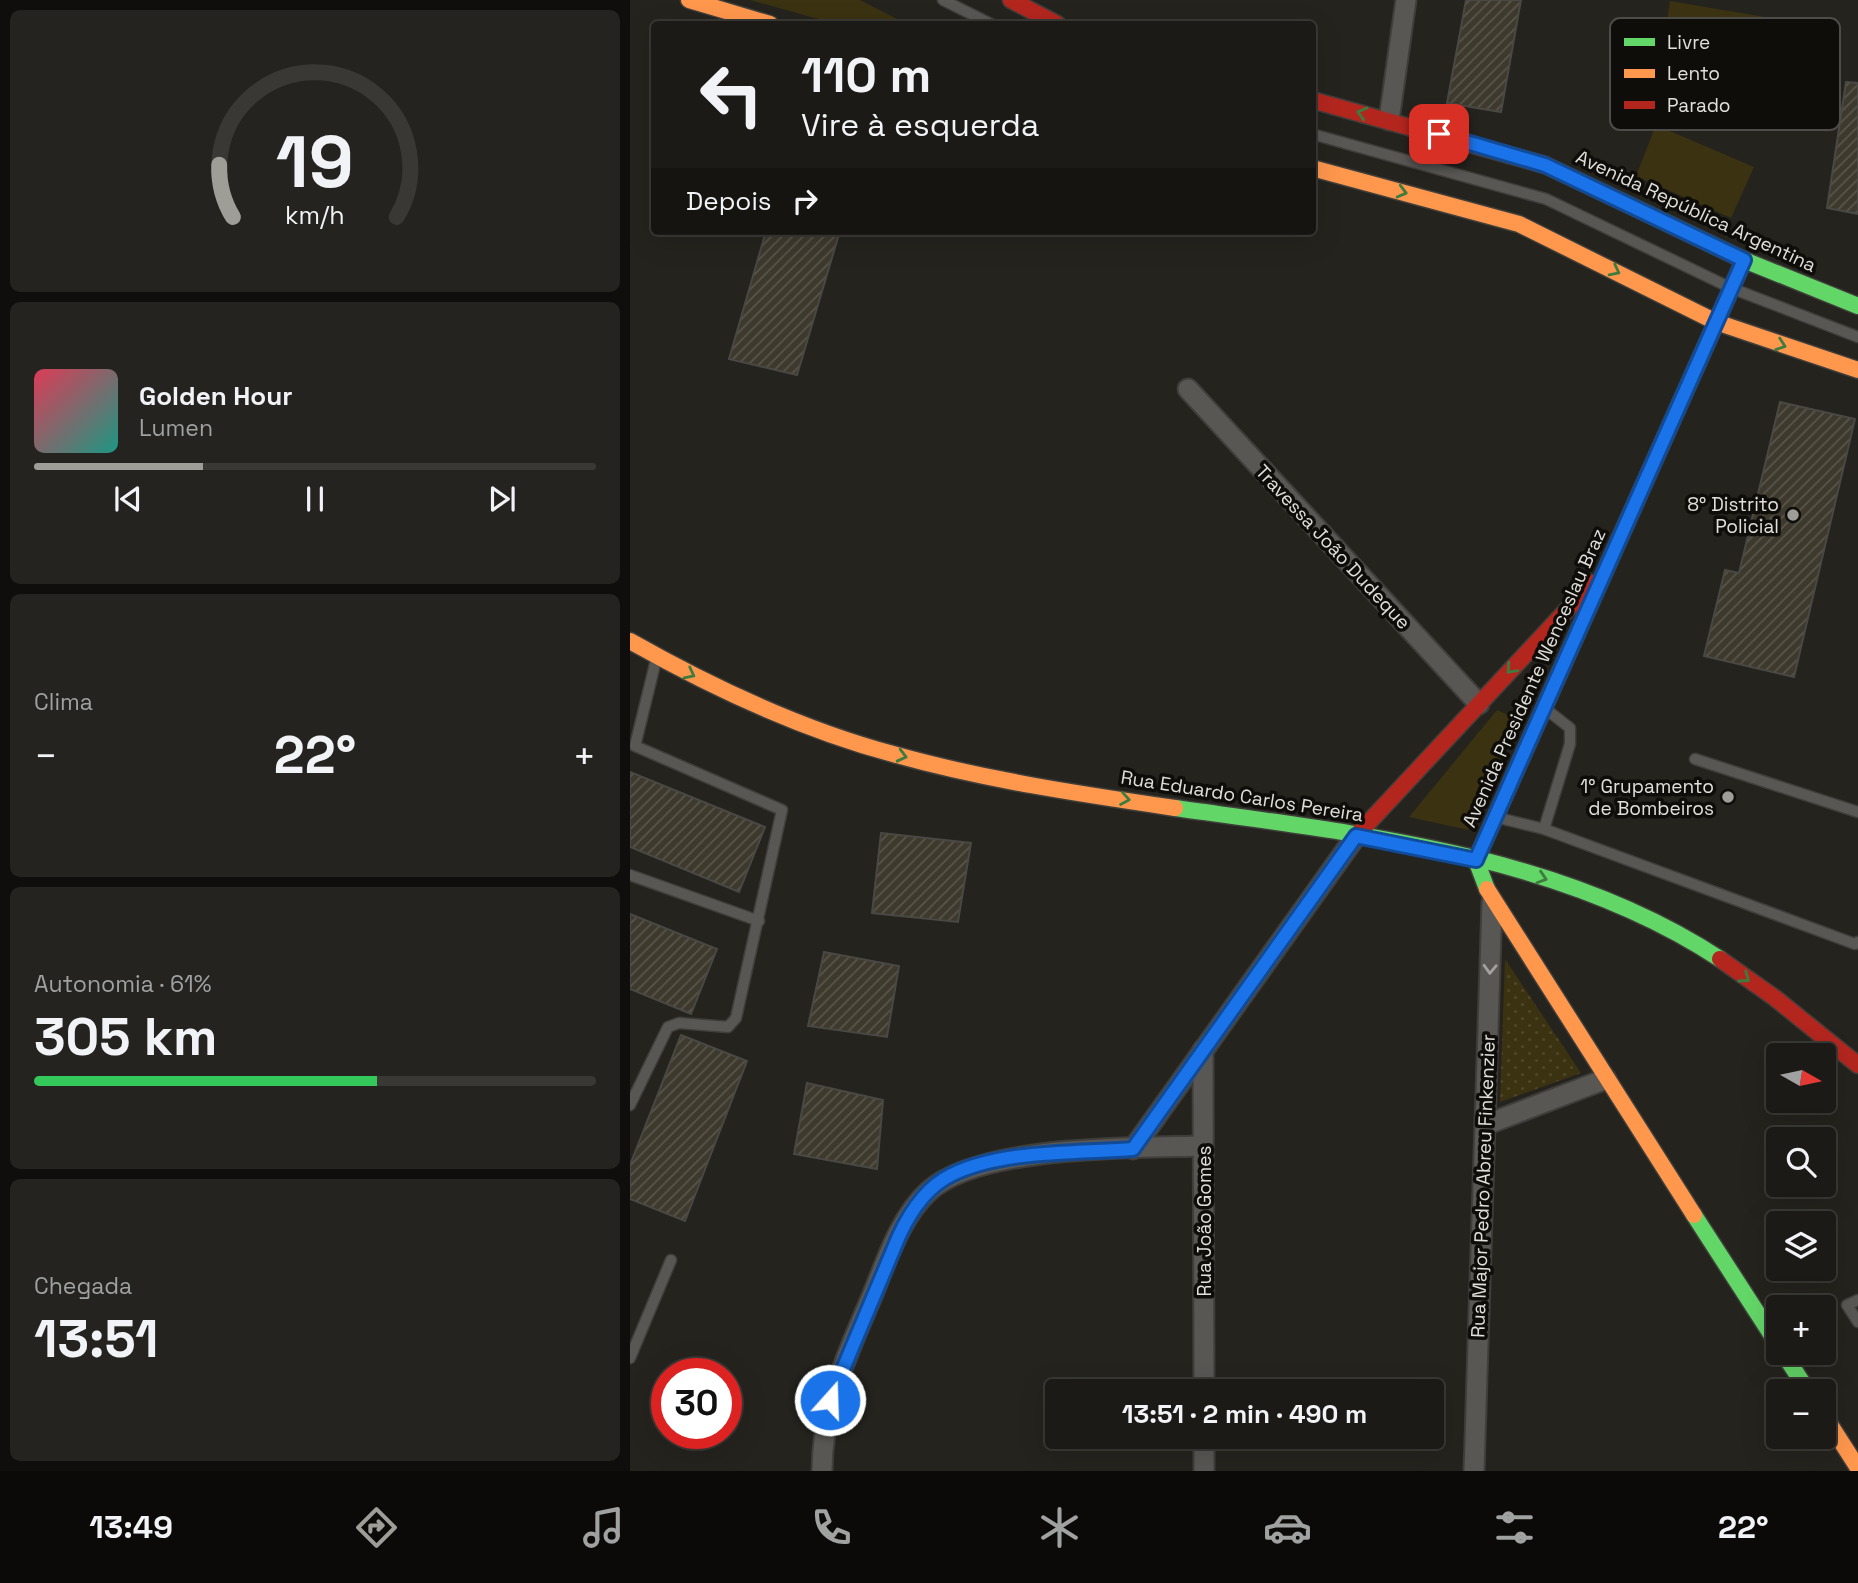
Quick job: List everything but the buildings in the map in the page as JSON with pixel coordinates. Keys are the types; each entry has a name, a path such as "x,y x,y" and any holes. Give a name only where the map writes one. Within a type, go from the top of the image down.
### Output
{"street":[{"path":"689,0 703,7 758,21"},
{"path":"1011,0 1051,21"},
{"path":"1389,120 1406,0"},
{"name":"Avenida República Argentina","path":"1316,101 1545,165 1744,260 1858,306"},
{"path":"1316,169 1519,224 1716,322 1858,370"},
{"name":"Avenida Presidente Wenceslau Braz","path":"1476,860 1744,260"},
{"name":"Travessa João Dudeque","path":"1188,389 1479,704"},
{"path":"1133,1149 1356,836 1608,565"},
{"name":"Rua Eduardo Carlos Pereira","path":"630,641 657,657 779,715 893,754 993,777 1356,836 1476,860 1577,889 1624,907 1674,932 1778,1000 1858,1065"},
{"path":"1476,860 1492,901 1766,1326"},
{"name":"Rua Major Pedro Abreu Finkenzier","path":"1474,1471 1492,901"},
{"name":"Rua João Gomes","path":"1203,1050 1204,1379"},
{"path":"1485,1125 1606,1079"},
{"path":"822,1471 824,1428 838,1376 903,1227 928,1192 949,1175 976,1165 1006,1159 1203,1146"},
{"path":"1836,1432 1856,1460"},
{"path":"1204,1449 1204,1471"}],"lane":[{"path":"943,0 985,21"},
{"path":"1316,135 1546,199 1731,288 1858,337"},
{"path":"630,1105 668,1027 680,1023 728,1027 736,1018 782,810 635,746 657,657"},
{"path":"1544,708 1570,728 1570,744 1544,829"},
{"path":"1695,759 1858,812"},
{"path":"1495,817 1544,829 1855,944 1858,942"},
{"path":"630,875 759,921"},
{"path":"630,1358 671,1261"},
{"path":"1858,1300 1847,1305 1858,1322"}],"shaded area":[{"path":"750,0 860,0 901,21 825,21"},
{"path":"1670,1 1771,18 1667,18"},
{"path":"1654,130 1668,130 1754,167 1731,218 1636,176"},
{"path":"1497,710 1520,720 1468,830 1409,817"},
{"path":"1505,959 1581,1073 1500,1102"}],"traffic: fast":[{"path":"1646,213 1744,260 1858,306"},
{"path":"1487,889 1476,860 1744,260"},
{"path":"1175,808 1387,840 1526,872 1593,895 1658,923 1720,959"},
{"path":"1694,1215 1766,1326"},
{"path":"1791,1365 1800,1379"}],"traffic: slow":[{"path":"689,0 760,21"},
{"path":"1316,169 1519,224 1716,322 1858,370"},
{"path":"630,641 758,706 858,744 998,779 1175,808"},
{"path":"1487,889 1694,1215"},
{"path":"1836,1434 1858,1468"}],"traffic: jam":[{"path":"1011,0 1051,21"},
{"path":"1316,101 1545,165 1646,213"},
{"path":"1356,836 1592,583"},
{"path":"1720,959 1775,998 1858,1065"}],"place":[{"name":"8° Distrito Policial","path":"1793,515"},
{"name":"1° Grupamento de Bombeiros","path":"1728,797"}],"route":[{"path":"830,1400 899,1236 908,1218 928,1192 949,1175 976,1165 1006,1159 1133,1149 1356,836 1476,860 1744,260 1545,165 1439,134"}]}
